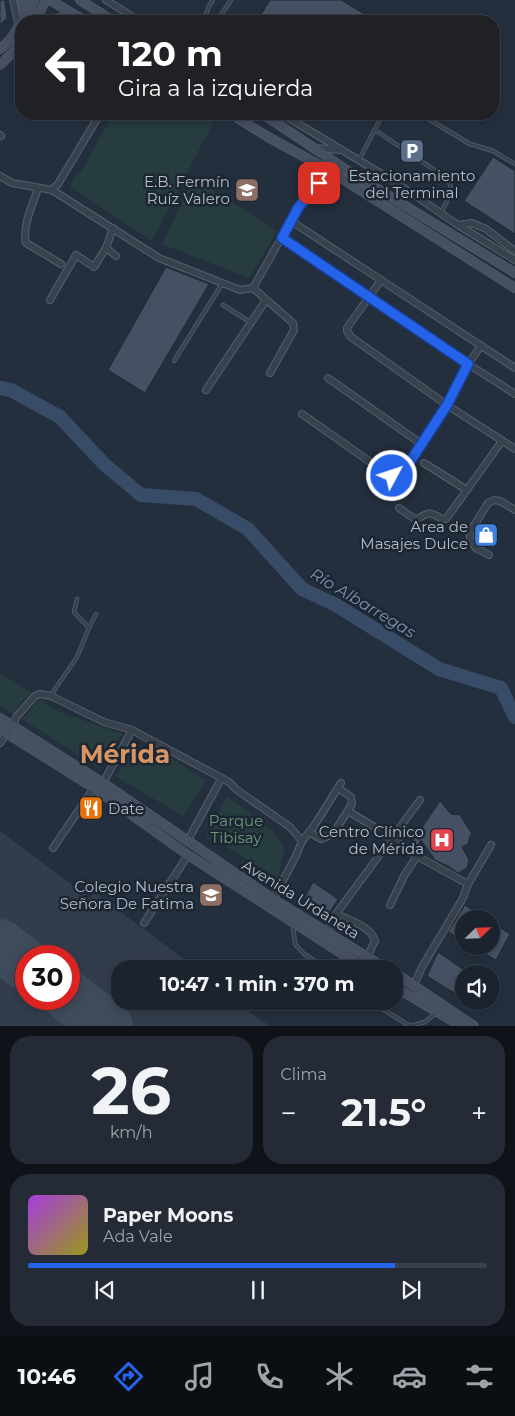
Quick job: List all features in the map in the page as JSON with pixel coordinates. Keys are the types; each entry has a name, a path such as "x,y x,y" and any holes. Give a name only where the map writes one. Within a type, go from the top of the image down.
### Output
{"street":[{"path":"13,0 19,15"},
{"path":"22,0 22,15"},
{"path":"26,15 34,0"},
{"path":"38,15 46,0"},
{"path":"50,0 75,15"},
{"path":"80,0 104,15"},
{"path":"106,0 130,15"},
{"path":"0,49 15,32"},
{"path":"0,65 15,50"},
{"path":"52,190 58,184 96,120"},
{"path":"241,120 330,171 515,288"},
{"path":"272,120 456,238 515,273"},
{"path":"292,120 400,185 440,214 515,260"},
{"path":"313,148 341,150"},
{"path":"253,288 298,208 330,171"},
{"path":"0,176 12,183 52,190 158,258 240,290 253,288"},
{"path":"38,188 26,225 24,235 26,242 61,264"},
{"path":"291,221 515,368"},
{"path":"458,225 472,223 486,229 515,251"},
{"path":"50,300 76,255 94,267 106,248 114,228"},
{"path":"282,238 515,394"},
{"path":"106,248 116,256"},
{"path":"381,280 349,325 347,331 349,335 447,405 515,449"},
{"path":"253,288 294,323 295,327 270,373"},
{"path":"206,390 266,300"},
{"path":"302,414 395,477 398,477 402,474 447,405 468,364 481,346"},
{"path":"328,378 420,444"},
{"path":"399,508 416,520 426,513 432,512 444,520 502,441"},
{"path":"424,463 467,490"},
{"path":"489,555 476,548 470,540 470,532 488,503 494,500 500,501 515,510"},
{"path":"0,743 6,730 35,696 40,694 51,696 104,722 132,730 229,782 237,790 290,827 302,841"},
{"name":"Avenida Urdaneta","path":"0,718 6,730 94,788 188,855 352,960"},
{"name":"Avenida Urdaneta","path":"6,730 103,783 273,899 372,960"},
{"path":"103,783 132,730"},
{"path":"187,842 221,779"},
{"path":"273,899 302,841 340,785 352,800 348,811 333,834 321,839 309,832"},
{"path":"53,848 94,788"},
{"path":"327,932 336,914 420,800"},
{"path":"348,811 376,828"},
{"path":"392,838 417,856 468,884"},
{"path":"414,985 422,967 463,898 468,884 490,845"},
{"path":"144,923 188,855"},
{"path":"390,904 404,876 417,856"},
{"path":"336,914 364,927 374,935 375,941 367,957"},
{"path":"403,978 474,1026"},
{"path":"403,992 461,1026"}],"lane":[{"path":"206,15 213,0"},
{"path":"221,15 231,0"},
{"path":"359,160 380,120"},
{"path":"430,120 470,144 494,150 515,164"},
{"path":"375,130 445,176 451,182 452,191 440,214"},
{"path":"174,361 222,283"},
{"path":"223,305 251,322"},
{"path":"77,599 74,612 89,628"},
{"path":"51,696 77,656 96,614"},
{"path":"293,921 295,944 304,954 313,960"},
{"path":"385,1010 410,1026 425,1022 437,1012"}],"shaded area":[{"path":"0,831 90,898 94,892 185,960 111,960 111,1010 246,1010 270,1026 0,1026"}],"green space":[{"path":"110,120 214,120 152,241 70,187 73,180 83,169"},
{"path":"194,178 277,231 249,278 162,244"},
{"path":"0,673 32,693 22,701 13,714 0,705"},
{"path":"40,700 62,713 123,734 98,768 22,719"},
{"name":"Parque Tibisay","path":"135,748 162,752 206,781 183,816 115,776"},
{"name":"Parque Tibisay","path":"227,796 271,829 285,848 278,878 206,835"}],"building":[{"path":"0,0 5,0 7,18 0,25"},
{"path":"270,0 341,0 366,15 261,15"},
{"path":"493,157 515,171 515,234 464,201"},
{"path":"166,267 209,284 145,393 108,370"},
{"name":"Centro Clínico de Mérida","path":"440,801 451,814 460,815 472,834 468,844 462,847 469,860 467,868 458,873 435,860 421,840 416,849 410,845"},
{"path":"313,882 338,899 328,915 304,899"},
{"path":"465,905 472,910 462,910"},
{"path":"455,921 455,936 448,932"},
{"path":"500,928 510,934 500,953"},
{"path":"438,952 457,965 455,965 455,993 427,976"},
{"path":"488,955 499,955 496,960"}],"waterway":[{"name":"Río Albarregas","path":"0,388 11,390 60,417 104,464 141,495 196,499 248,529 302,589 336,605 439,669 501,688 515,717"}],"runway":[{"path":"0,945 15,957"},
{"path":"80,1005 107,1026"}],"place":[{"name":"Estacionamiento del Terminal","path":"412,151"},
{"name":"E.B. Fermín Ruíz Valero","path":"247,190"},
{"name":"Area de Masajes Dulce","path":"486,535"},
{"name":"Date","path":"91,808"},
{"name":"Centro Clínico de Mérida","path":"442,840"},
{"name":"Colegio Nuestra Señora De Fatima","path":"211,895"}],"district":[{"name":"Mérida","path":"125,754"}],"route":[{"path":"319,183 298,208 282,238 468,364 447,405 402,474 398,477 392,476"}]}
